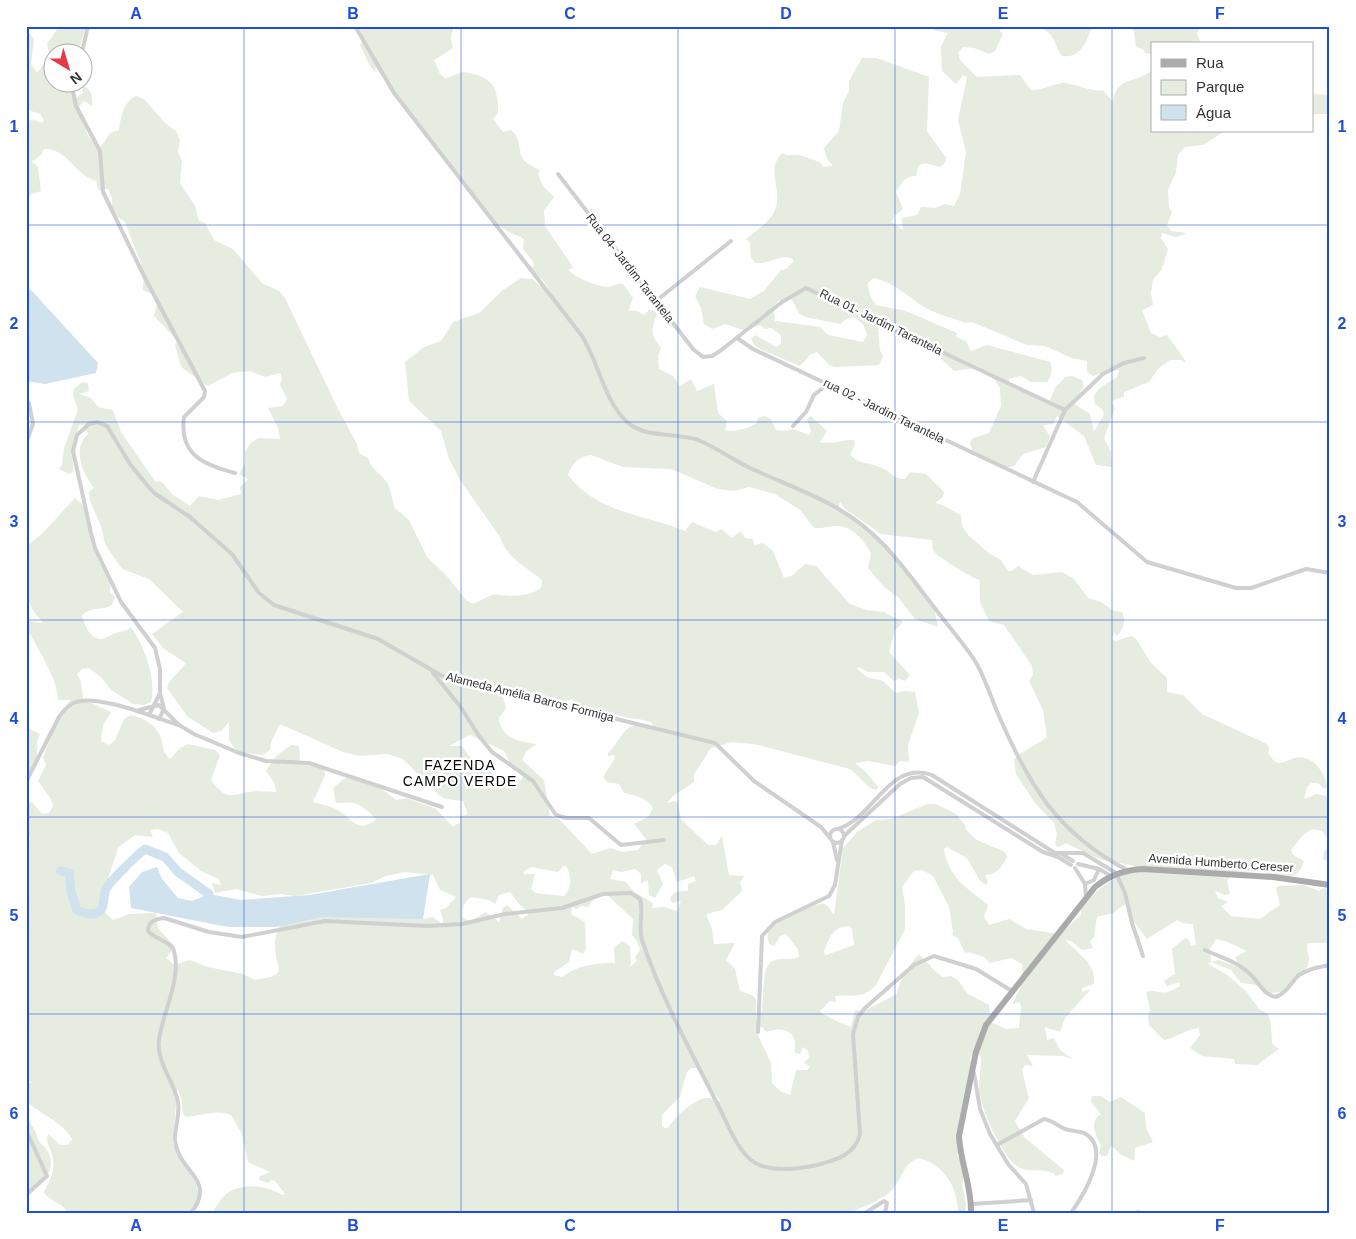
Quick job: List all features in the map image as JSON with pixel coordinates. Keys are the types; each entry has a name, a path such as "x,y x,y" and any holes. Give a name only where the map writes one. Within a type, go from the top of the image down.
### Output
{"main road":[{"name":"Avenida Humberto Cereser","path":"1113,874 1126,870 1153,869 1264,876 1330,885"},
{"path":"971,1213 972,1204 960,1151 959,1136 980,1037 986,1025 1086,897 1113,874"}],"street":[{"path":"84,42 88,26"},
{"path":"355,26 394,93 582,336 589,347 610,398 627,422 648,432 688,437 700,441 742,464 828,502 857,519 890,552 976,661 1015,752 1040,798 1088,846 1126,870"},
{"path":"73,92 76,106 100,151 104,192 146,280 205,391 204,397 184,417 186,445 198,459 234,473"},
{"name":"Rua 04- Jardim Tarantela","path":"558,174 693,349 706,357"},
{"path":"656,301 731,241"},
{"name":"Rua 01- Jardim Tarantela","path":"706,357 712,356 737,338 794,293 806,288 1065,410"},
{"name":"rua 02 - Jardim Tarantela","path":"737,338 753,349 1032,482"},
{"path":"1144,358 1124,363 1104,374 1065,410 1032,482 1077,502 1148,562 1236,588 1252,588 1306,569 1330,573"},
{"path":"793,426 806,412 814,395 828,384"},
{"path":"26,443 33,420 29,403"},
{"name":"Alameda Amélia Barros Formiga","path":"164,709 160,694 160,668 155,648 121,602 95,548 91,533 73,451 77,435 89,424 97,422 108,426 130,464 154,493 190,517 232,554 259,593 267,600 286,610 378,639 409,655 432,671 455,680 715,743 765,790 821,827"},
{"path":"432,671 460,706 478,736 492,752 533,781 556,815 566,818 590,818 621,845 664,840"},
{"path":"149,716 160,694"},
{"path":"26,782 58,717 70,705 84,701 139,710 149,716 179,724 220,746 266,761 309,763 442,807"},
{"path":"139,710 159,705 179,724"},
{"path":"159,719 164,709"},
{"path":"838,860 830,834 848,824 902,775 922,772 955,789 1047,849 1072,863"},
{"path":"832,840 843,838 900,784 911,778 922,777 1043,852 1059,855 1083,854 1113,874 1125,893 1142,956"},
{"path":"758,1032 762,936 775,922 829,896 835,885 843,832 821,827"},
{"path":"821,827 832,840"},
{"path":"1086,897 1085,884 1076,866 1099,869 1113,874"},
{"path":"1085,884 1094,880 1099,869"},
{"path":"191,1213 198,1204 202,1192 197,1180 177,1150 178,1100 162,1063 158,1044 173,988 174,952 170,945 154,937 148,931 150,924 157,919 164,918 222,935 242,937 325,921 428,926 462,924 505,914 562,908 603,894 631,893 640,899 642,940 672,1011 731,1130 750,1160 763,1166 776,1168 814,1165 837,1160 847,1154 858,1142 860,1134 854,1060 854,1025 864,1008 914,965 934,956 946,958 976,969 1012,991"},
{"path":"1205,950 1240,965 1251,974 1266,993 1276,997 1286,991 1300,975 1330,965"},
{"path":"972,1069 980,1109 996,1146 1026,1184 1034,1213"},
{"path":"996,1146 1044,1119 1089,1137 1096,1155 1095,1167 1071,1213"},
{"path":"26,1130 46,1176 26,1195"},
{"path":"972,1204 1031,1200"},
{"path":"865,1213 884,1201 887,1204 885,1213"}],"green space":[{"path":"59,26 86,26 81,42 48,42"},
{"path":"359,26 454,26 451,38 453,48 434,60 440,74 445,78 464,72 473,74 486,79 495,89 498,113 493,119 503,132 511,130 516,135 521,156 530,165 540,170 538,174 543,186 554,197 544,210 545,226 573,267 568,270 587,282 598,285 608,287 623,284 633,298 630,311 637,311 644,315 649,310 655,311 657,315 653,335 661,347 658,356 659,369 673,376 680,386 691,379 697,391 714,384 718,413 727,421 725,430 749,427 756,424 758,418 765,416 771,419 776,430 785,431 793,429 809,435 811,432 807,419 811,416 827,431 820,442 854,440 855,444 850,455 865,463 880,467 901,479 905,479 910,472 926,474 944,492 943,497 935,503 961,515 962,526 969,536 990,554 1001,560 1008,571 1012,571 1018,566 1033,575 1062,572 1074,579 1088,598 1101,602 1114,611 1122,612 1124,618 1123,627 1117,636 1114,632 1112,639 1116,641 1131,636 1136,639 1151,663 1167,678 1167,692 1183,695 1202,714 1267,744 1269,748 1268,753 1275,762 1300,757 1306,758 1321,770 1327,787 1324,789 1318,783 1311,783 1307,787 1304,799 1317,794 1330,797 1330,862 1323,860 1328,844 1326,837 1322,831 1312,829 1303,835 1291,850 1293,855 1304,861 1302,867 1294,875 1278,877 1266,875 1263,869 1236,873 1227,880 1230,894 1225,895 1215,891 1218,898 1228,902 1221,906 1231,916 1260,919 1280,905 1276,888 1278,886 1304,885 1319,891 1324,888 1330,890 1330,943 1308,943 1309,959 1306,969 1299,978 1281,992 1269,993 1258,985 1241,983 1231,970 1211,962 1208,964 1226,974 1246,991 1259,1009 1268,1014 1271,1024 1272,1044 1279,1049 1257,1065 1235,1064 1234,1059 1202,1056 1190,1048 1200,1035 1199,1028 1164,1040 1149,1025 1150,1009 1146,992 1164,993 1180,986 1179,982 1167,986 1164,981 1175,974 1172,949 1185,938 1189,940 1191,946 1196,945 1193,924 1177,920 1147,939 1129,915 1128,902 1113,913 1097,917 1094,937 1090,942 1093,948 1082,950 1071,941 1065,940 1085,959 1094,977 1094,984 1082,988 1082,992 1091,989 1065,1018 1060,1032 1045,1027 1047,1040 1054,1038 1060,1050 1073,1059 1062,1056 1027,1055 1033,1066 1025,1065 1022,1070 1029,1098 1015,1121 1024,1137 1064,1170 1063,1174 1056,1176 1046,1171 1023,1169 1008,1157 1001,1147 984,1110 979,1090 981,1059 979,1054 975,1053 970,1058 972,1063 960,1152 957,1155 965,1170 962,1184 966,1204 965,1213 958,1213 955,1194 948,1178 936,1166 919,1158 913,1160 905,1168 897,1184 889,1193 850,1213 212,1213 223,1197 229,1192 244,1187 260,1187 282,1195 285,1194 275,1181 271,1180 268,1183 259,1180 260,1176 270,1172 248,1162 242,1134 231,1115 215,1113 185,1117 177,1089 173,1144 196,1184 199,1195 192,1213 65,1213 64,1207 44,1192 51,1177 53,1167 52,1155 47,1139 48,1134 60,1145 68,1145 72,1139 63,1127 26,1101 26,1086 31,1082 26,1078 26,848 30,839 26,829 26,804 32,802 42,814 49,813 53,806 51,799 38,781 46,765 43,757 57,722 70,700 58,700 51,672 26,626 26,620 43,622 31,606 28,598 26,589 26,550 28,545 42,534 75,498 82,504 87,516 92,543 111,582 110,592 115,597 112,605 90,610 82,615 84,623 94,637 101,639 131,627 145,653 151,673 151,702 144,705 133,704 111,690 102,678 89,668 82,669 77,674 81,682 83,699 111,712 103,725 101,741 109,745 115,740 124,719 131,715 149,722 156,729 161,738 164,752 170,759 180,748 188,744 215,750 220,755 211,780 227,795 256,791 276,792 275,784 266,771 276,756 291,745 299,746 300,761 324,766 325,775 313,802 336,809 354,823 364,826 376,819 367,810 354,803 336,803 333,788 346,778 352,777 365,780 396,800 407,798 436,809 453,827 460,822 460,816 466,815 467,812 463,801 446,799 439,795 403,759 387,754 360,756 343,752 280,724 271,742 270,750 263,755 237,752 229,740 229,722 221,731 213,733 187,716 167,688 170,681 186,663 164,649 152,634 183,612 149,579 122,569 105,544 101,526 90,501 89,492 94,488 80,461 80,446 88,434 84,425 79,425 73,444 73,472 69,474 59,469 62,465 64,448 78,410 73,395 74,389 82,382 88,383 89,391 79,394 91,398 98,407 113,410 121,432 155,481 162,482 172,494 190,506 199,496 218,500 241,494 240,487 248,479 239,474 245,464 245,452 250,444 258,438 280,439 278,428 268,408 283,406 287,399 280,385 282,378 280,373 265,377 250,371 232,373 208,386 181,367 175,345 178,341 154,316 157,304 152,294 143,290 144,276 141,264 125,222 118,217 112,206 112,198 108,189 98,190 96,181 81,172 59,152 44,149 41,155 32,162 38,167 41,191 26,196 26,116 30,121 32,119 42,123 44,120 40,114 31,111 26,106 26,29 34,39 31,64 37,73 42,66 42,92 72,92 77,97 83,92 90,92 92,106 84,101 79,106 88,136 100,148 110,133 119,130 125,106 136,96 144,99 165,123 176,131 180,140 178,152 182,161 180,183 195,206 199,221 205,223 214,240 233,249 262,283 279,291 285,298 337,407 357,444 359,453 368,458 373,468 386,481 395,508 409,520 427,557 446,575 466,600 473,604 494,594 512,596 531,593 541,588 542,580 507,551 500,537 460,480 449,459 441,431 409,401 405,362 424,347 441,341 453,322 479,313 503,290 521,278 532,279 554,297 542,279 532,272 528,265 533,267 534,263 523,249 524,239 498,225 492,219 463,181 456,175 377,69 375,68 376,73 370,66 360,45 364,40","holes":["591,455 623,467 671,469 718,489 734,491 749,487 775,494 800,510 814,528 838,526 849,529 862,539 871,553 868,568 884,587 898,597 915,619 938,627 934,608 879,538 838,510 840,502 845,509 881,534 932,540 936,554 980,580 980,602 989,621 1004,625 1032,666 1033,675 1029,681 1043,710 1047,737 1014,759 1016,774 1035,803 1054,823 1057,834 1055,845 1059,847 1066,843 1099,859 1140,867 1114,879 1100,889 1081,910 1081,915 1059,934 1026,929 1009,919 989,925 984,917 988,905 954,875 946,859 944,849 947,847 967,858 980,881 986,885 988,882 985,875 996,872 1001,867 1007,857 1005,852 977,840 966,830 965,825 956,814 936,804 927,804 891,819 876,820 857,832 843,848 834,915 830,908 819,904 778,921 769,930 769,944 774,946 780,936 786,934 798,949 799,957 780,959 769,964 764,977 762,1010 756,1020 756,999 752,995 740,991 735,969 726,960 735,943 714,944 712,929 706,914 722,910 742,891 740,882 745,876 729,875 722,836 716,845 708,845 681,819 678,802 667,803 673,796 694,782 694,774 711,748 732,742 754,744 850,769 870,787 877,790 878,787 866,772 855,763 868,761 895,766 900,761 909,762 908,745 919,713 915,692 904,691 896,693 883,681 867,677 857,669 859,667 868,672 884,672 894,681 899,679 905,681 910,675 889,652 895,631 903,622 884,612 867,610 850,604 816,566 805,564 793,575 784,578 773,551 763,543 754,545 753,539 745,538 741,531 732,538 721,529 716,532 692,522 685,531 607,505 580,488 568,475 571,467 579,459","500,688 514,688 555,701 572,699 582,708 599,710 652,723 653,726 635,726 625,731 608,753 608,756 614,755 615,758 603,777 607,782 619,784 624,793 644,799 653,808 649,816 634,824 646,839 638,850 623,852 610,848 592,854 559,819 550,816 544,780 522,760 526,752 537,744 512,738 503,730 499,718 506,708","470,735 504,751 511,765 524,775 517,787 495,778 474,763 462,746 449,746","158,829 168,833 179,853 201,871 219,879 221,885 212,883 215,893 236,889 262,896 281,894 295,896 371,883 386,876 405,872 433,875 440,890 456,897 446,908 440,910 443,920 442,924 433,917 423,919 419,912 287,916 276,935 275,947 279,968 278,973 271,977 255,980 243,974 208,967 190,960 174,965 166,958 175,947 158,928 156,913 130,914 113,920 105,912 103,904 105,888 118,848 135,835 153,837 150,830","665,864 672,867 677,882 694,876 696,881 688,884 688,891 676,892 672,895 670,900 673,903 681,901 677,911 664,907 652,908 653,903 634,892 626,882 610,879 613,870 622,872 635,869 641,874 641,883 648,880 649,895 655,898 663,884 657,870","563,866 566,866 570,885 564,896 535,893 531,889 535,874 524,874 523,872 531,867 558,872","922,870 933,876 949,907 952,935 958,938 965,953 968,952 984,957 990,963 1011,958 1022,964 1023,982 1012,1004 1019,1002 1021,1005 1019,1028 1006,1029 991,1022 989,1005 968,994 958,980 951,976 943,977 936,972 919,954 905,973 897,994 864,1011 855,1010 851,1027 821,1013 820,1011 830,1001 836,1002 835,996 862,994 876,985 905,929 905,904 902,887 914,871","510,892 520,905 530,913 522,919 507,905 503,908 499,922 486,912 470,921 463,918 464,906 471,897 489,900 495,904 499,895","605,893 633,919 632,935 640,949 635,958 637,961 629,968 631,964 630,946 622,941 614,948 615,963 587,966 574,970 562,977 554,975 554,972 569,962 572,949 583,954 586,949 585,922 571,914 572,907 577,909 582,906 588,907 597,895","849,926 852,929 854,945 826,955 824,952 830,938 839,929","1216,939 1228,942 1247,951 1235,957 1240,968 1219,960 1211,962 1210,949","758,1027 762,1027 767,1032 781,1030 789,1033 794,1040 795,1053 800,1054 803,1047 808,1051 809,1057 804,1063 810,1067 807,1070 796,1070 790,1095 780,1091 772,1083 771,1063 756,1031","691,1068 698,1068 720,1101 709,1098 698,1101 680,1113 668,1128 665,1128 662,1126 662,1115 680,1097 687,1072"]},
{"path":"930,26 1008,26 999,30 1003,34 995,51 989,54 974,48 963,47 958,53 960,60 977,77 1020,75 1031,90 1068,83 1092,90 1103,90 1113,102 1118,88 1128,81 1151,71 1151,132 1225,132 1203,145 1185,147 1178,155 1176,172 1168,190 1169,208 1172,212 1167,225 1171,231 1188,233 1176,237 1162,233 1161,238 1168,249 1162,269 1153,280 1151,293 1153,305 1142,310 1151,333 1160,337 1167,335 1185,360 1184,363 1182,360 1170,360 1158,369 1149,382 1124,392 1124,397 1112,402 1115,408 1104,438 1111,452 1112,467 1096,465 1084,436 1057,416 1053,424 1043,425 1050,437 1046,447 1023,454 1014,466 1005,468 972,451 970,442 973,438 989,433 1001,406 1000,388 994,379 975,368 954,371 929,347 918,345 915,335 894,327 878,329 880,350 883,357 879,365 835,367 829,365 817,352 810,355 800,366 755,346 751,339 755,335 776,347 781,344 781,335 771,328 765,329 760,325 743,330 725,324 712,329 704,324 701,308 695,296 700,287 750,299 764,291 781,270 786,269 793,262 793,259 784,257 755,263 751,257 750,242 746,239 764,225 774,212 777,193 774,171 778,159 783,153 786,155 799,155 820,162 823,167 833,166 827,159 824,148 839,131 843,103 849,91 849,81 862,58 877,58 929,77 927,131 946,158 945,163 940,167 925,163 919,165 916,176 909,177 904,181 896,192 903,209 894,216 892,222 903,230 902,218 917,215 921,207 935,208 945,204 954,206 960,194 966,152 958,120 967,77 963,75 956,84 942,71 941,46 948,33 936,31","holes":["873,278 894,286 935,313 966,323 972,322 1027,345 1045,346 1072,358 1087,361 1087,372 1093,376 1107,371 1119,370 1117,377 1101,387 1095,394 1095,404 1102,409 1104,414 1094,432 1090,414 1073,403 1084,387 1082,380 1072,376 1065,377 1055,388 1049,403 1036,399 1009,383 1009,379 1021,376 1031,382 1047,382 1052,373 1050,362 987,345 971,351 966,341 956,337 957,333 906,311 876,305 871,298 867,284","792,300 799,313 805,317 840,324 848,318 854,317 863,324 867,335 863,342 828,335 820,327 775,321 773,307 778,301"]},
{"path":"1038,26 1092,26 1079,52 1074,55 1062,56 1052,36"},
{"path":"1133,26 1201,26 1197,33 1200,42 1151,42 1151,54 1145,53 1144,50 1136,47"},
{"path":"1314,94 1330,95 1330,114 1314,114"},
{"path":"26,727 40,734 37,742 37,759 26,778"},
{"path":"1092,1096 1101,1096 1110,1102 1121,1097 1145,1113 1146,1128 1153,1142 1135,1148 1134,1161 1120,1154 1111,1145 1107,1156 1102,1156 1099,1153 1101,1145 1095,1133 1094,1124 1097,1117 1101,1114 1091,1102"},
{"path":"26,1116 34,1128 39,1141 47,1150 51,1164 47,1176 26,1195"}],"water":[{"path":"26,290 31,290 98,363 96,373 45,384 26,381"},
{"path":"471,764 488,770 496,776 491,786 467,767"},
{"path":"157,867 162,879 178,898 192,901 209,894 241,900 309,895 430,874 423,919 322,917 276,927 228,927 131,908 129,887 142,872"}],"waterway":[{"path":"60,871 69,873 71,892 77,910 89,914 100,911 103,907 108,885 145,849 165,857 178,872 209,894"}],"district":[{"name":"FAZENDA CAMPO VERDE","path":"460,774"}]}
